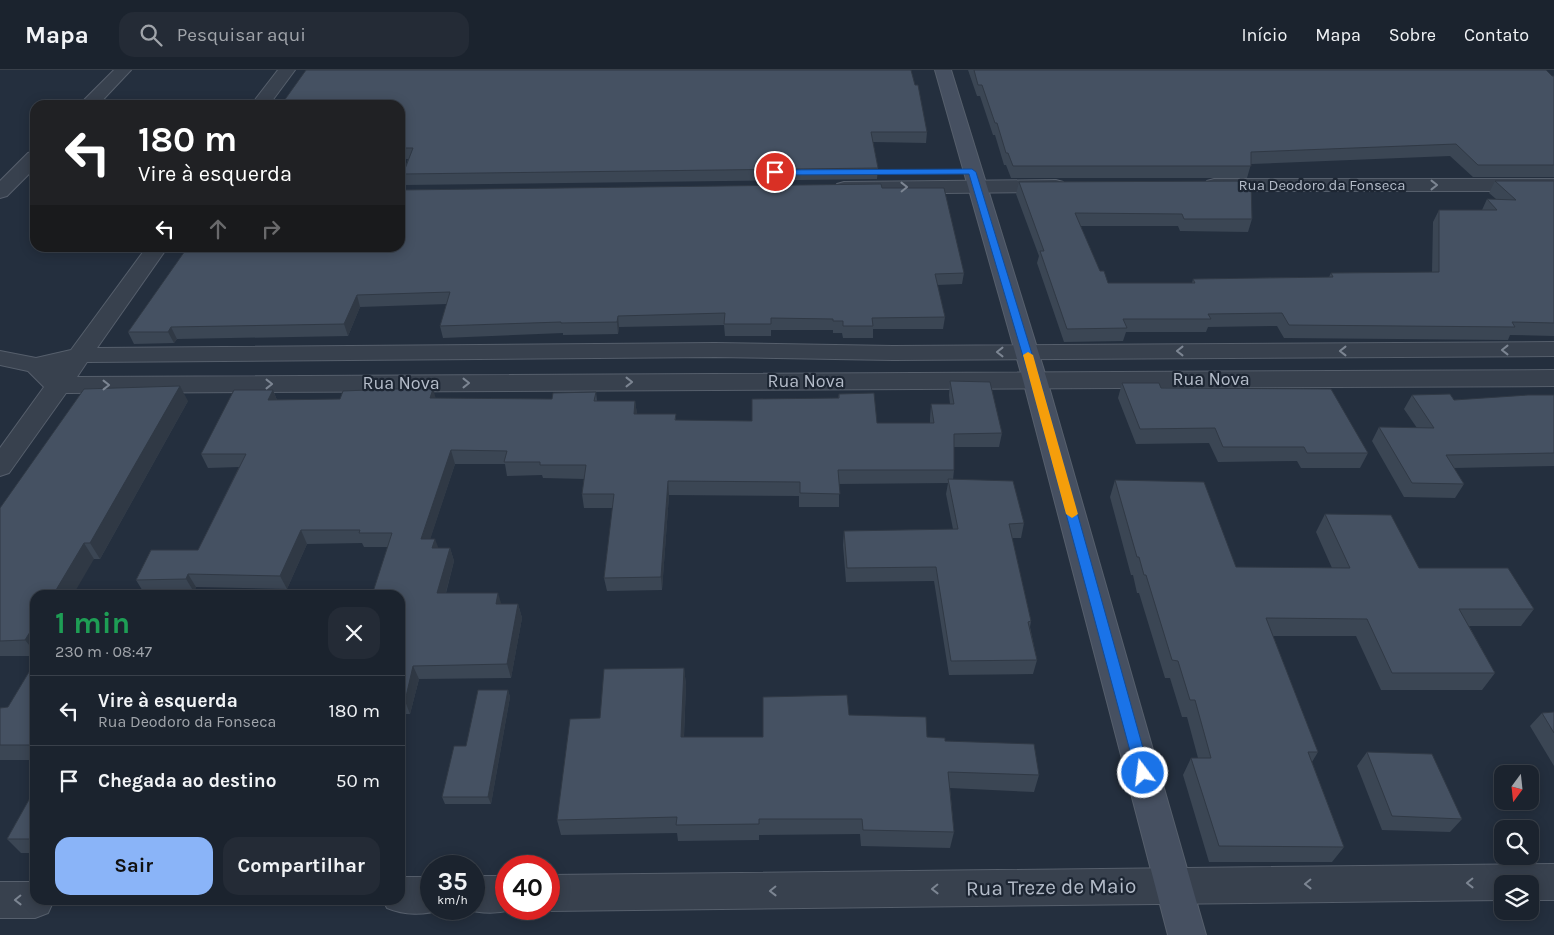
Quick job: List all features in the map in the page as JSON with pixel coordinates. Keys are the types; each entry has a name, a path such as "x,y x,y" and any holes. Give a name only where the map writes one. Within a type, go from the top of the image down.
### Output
{"street":[{"path":"93,100 123,70"},
{"path":"264,100 287,70"},
{"path":"943,70 1035,380 1187,935"},
{"path":"0,192 30,162"},
{"name":"Rua Deodoro da Fonseca","path":"1554,168 1198,178 1554,185"},
{"path":"975,179 1061,171"},
{"path":"831,180 975,179 1076,186"},
{"path":"0,467 153,252"},
{"name":"Rua Nova","path":"36,365 80,355 715,350 893,353 1554,349"},
{"path":"0,358 36,365 58,385"},
{"name":"Rua Nova","path":"58,385 1554,378"},
{"name":"Rua Treze de Maio","path":"560,894 1554,882"},
{"path":"405,895 420,895"},
{"path":"0,900 30,900"}],"building":[{"path":"306,70 911,70 915,85 918,85 927,132 871,132 878,168 405,174 405,169 413,148 405,148 405,100 285,100"},
{"path":"974,70 1546,70 1554,76 1554,165 1478,165 1456,144 1251,152 1251,166 1013,166 1008,153 1006,153 982,85 978,85"},
{"path":"1251,181 1252,219 1184,219 1182,214 1075,213 1100,271 1104,271 1108,283 1195,283 1193,279 1333,277 1331,273 1439,272 1439,210 1497,210 1487,199 1516,200 1495,181 1554,181 1554,323 1512,322 1515,327 1289,325 1282,313 1208,314 1211,319 1123,319 1127,328 1067,329 1040,251 1044,251 1019,182"},
{"path":"881,184 882,188 944,188 964,273 935,274 945,317 872,318 873,326 843,326 843,321 833,321 833,319 771,318 771,324 724,324 725,313 618,316 617,322 440,326 450,292 357,295 344,324 171,327 168,332 128,332 184,252 405,252 405,190"},
{"path":"950,381 990,382 1002,433 954,434 954,470 838,470 840,494 800,493 800,482 668,481 661,577 604,578 614,494 582,494 586,465 540,465 540,462 504,462 507,451 451,450 421,539 435,539 432,548 450,548 437,593 498,593 496,604 518,604 507,664 413,666 405,701 405,590 374,590 392,533 359,533 360,530 301,530 280,576 188,574 186,579 136,580 151,550 198,550 246,454 201,454 234,390 273,390 268,400 340,399 343,391 392,389 433,389 430,398 552,399 553,393 596,392 594,401 635,401 634,414 676,414 675,420 752,421 752,399 839,398 839,394 874,393 877,423 934,423 931,404 954,404"},
{"path":"1122,383 1159,383 1161,388 1331,389 1368,453 1307,453 1304,447 1223,447 1215,428 1140,429"},
{"path":"180,386 90,543 84,543 56,590 30,590 30,632 25,640 0,641 0,508 84,389"},
{"path":"1450,394 1454,400 1554,395 1554,453 1446,455 1464,484 1412,483 1379,427 1434,428 1412,395"},
{"path":"948,479 1013,481 1024,523 1009,524 1031,621 1028,622 1037,660 951,661 936,567 847,568 844,531 958,529"},
{"path":"1115,480 1204,482 1236,567 1350,568 1325,514 1391,515 1419,568 1508,568 1534,609 1459,609 1495,673 1392,673 1367,619 1266,618 1318,752 1308,752 1344,847 1219,846 1191,758 1211,758 1195,700 1190,700 1178,661 1172,660 1146,575 1144,575 1139,557 1137,557"},
{"path":"684,668 681,737 763,737 763,697 847,695 849,715 926,717 927,737 945,738 945,741 1034,744 1039,775 948,772 954,832 863,830 862,819 759,819 759,824 676,825 677,817 557,820 570,719 600,718 604,669"},
{"path":"30,670 30,745 0,745 0,708 8,707"},
{"path":"478,690 508,690 488,797 442,797 454,746 466,746"},
{"path":"1554,712 1554,733 1542,713"},
{"path":"1367,752 1432,754 1462,819 1392,816"},
{"path":"30,798 30,839 7,839"}],"slow traffic":[{"path":"1028,355 1072,514"}],"route":[{"path":"775,172 972,172 1035,380 1143,773"}]}
